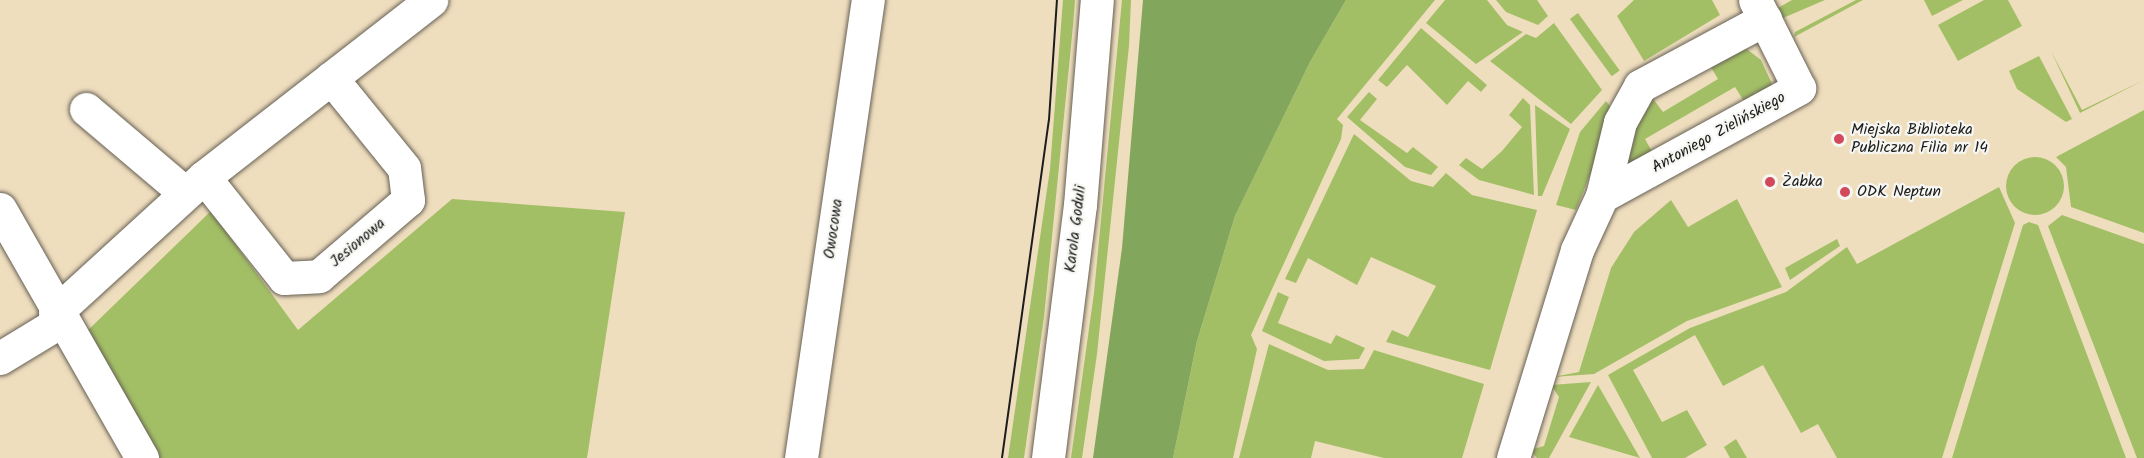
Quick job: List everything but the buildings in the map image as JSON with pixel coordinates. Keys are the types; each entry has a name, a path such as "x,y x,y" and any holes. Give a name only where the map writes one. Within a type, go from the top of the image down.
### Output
{"street":[{"path":"0,358 58,317 195,185 430,0"},
{"name":"Owocowa","path":"801,458 868,0"},
{"name":"Karola Goduli","path":"1048,458 1080,206 1097,0"},
{"name":"Antoniego Zielińskiego","path":"1513,458 1577,250 1602,196 1620,122 1640,86 1760,10 1799,88 1602,196"},
{"name":"Jesionowa","path":"86,109 195,185 284,278 319,276 408,200 404,168 331,78"},
{"path":"0,209 58,317 142,458"}],"green space":[{"path":"1063,0 1075,0 1044,317 1024,458 1008,458 1050,169"},
{"path":"1122,0 1131,0 1129,46 1097,354 1082,458 1071,458 1094,293"},
{"path":"1143,0 1346,0 1310,62 1235,216 1197,341 1173,458 1093,458 1122,248"},
{"path":"1346,0 1435,0 1337,119 1343,125 1341,139 1251,335 1257,349 1233,458 1173,458 1197,341 1235,216 1310,62"},
{"path":"1445,0 1487,0 1507,25 1523,32 1476,64 1426,23"},
{"path":"1496,0 1537,0 1548,16 1538,25 1506,12"},
{"path":"1634,0 1712,0 1720,15 1644,61 1617,16"},
{"path":"1792,0 1825,0 1783,18 1778,8"},
{"path":"1856,0 1863,0 1794,37 1795,32"},
{"path":"1924,0 1963,0 1932,16"},
{"path":"1984,0 2008,0 2022,26 1958,61 1938,25"},
{"path":"1578,13 1620,70 1612,76 1570,19"},
{"path":"1554,23 1602,90 1571,124 1490,61 1526,34 1536,38"},
{"path":"1421,28 1487,85 1481,92 1468,81 1447,105 1407,65 1387,87 1378,80"},
{"path":"1744,47 1761,60 1773,86 1745,103 1735,87 1645,139 1654,155 1642,166 1627,161 1635,110 1651,96 1663,112 1718,79 1709,64"},
{"path":"2051,51 2082,110 2144,80 2080,113"},
{"path":"2039,56 2072,119 2066,122 2017,89 2009,71"},
{"path":"1369,92 1377,99 1360,120 1407,153 1413,147 1438,167 1431,175 1405,167 1347,117"},
{"path":"1523,98 1530,105 1534,195 1479,180 1459,165 1466,158 1482,169 1502,151 1522,127 1509,115"},
{"path":"1606,101 1615,113 1576,210 1556,205 1580,132"},
{"path":"1535,105 1570,129 1542,196 1538,196"},
{"path":"2144,110 2144,233 2071,207 2066,167 2056,157"},
{"path":"1354,134 1411,181 1433,187 1446,173 1472,195 1537,210 1490,370 1386,342 1392,330 1408,337 1436,286 1371,257 1357,285 1308,258 1296,283 1285,279"},
{"path":"2035,157 2051,162 2059,170 2064,186 2059,202 2051,210 2035,215 2019,210 2011,202 2006,186 2011,170 2019,162"},
{"path":"1999,187 2015,223 1942,458 1837,458 1818,424 1801,433 1763,365 1723,386 1695,335 1633,370 1662,422 1687,410 1707,445 1685,458 1652,458 1608,375 1690,328 1786,292 1847,247 1857,264"},
{"path":"452,199 625,212 587,458 158,458 84,334 211,211 298,330"},
{"path":"1737,199 1782,287 1687,321 1594,374 1553,377 1579,372 1611,268 1634,232 1671,200 1688,227"},
{"path":"2062,215 2144,244 2144,458 2137,458 2048,226"},
{"path":"2029,222 2038,225 2126,458 1952,458 2023,225"},
{"path":"1837,239 1840,246 1790,280 1785,268"},
{"path":"1278,292 1289,297 1278,323 1331,344 1336,335 1365,348 1359,359 1324,361 1262,331"},
{"path":"1269,344 1328,370 1364,369 1374,350 1484,384 1462,458 1384,458 1315,441 1311,458 1239,458"},
{"path":"1591,382 1549,458 1537,458 1530,450 1544,446 1559,397 1551,385"},
{"path":"1598,385 1640,458 1569,437"},
{"path":"1736,439 1747,458 1730,458 1724,447"}],"tram line":[{"path":"1002,458 1049,120 1057,0"}],"place":[{"name":"Miejska Biblioteka Publiczna Filia nr 14","path":"1839,139"},
{"name":"Żabka","path":"1770,182"},
{"name":"ODK Neptun","path":"1845,192"}]}
